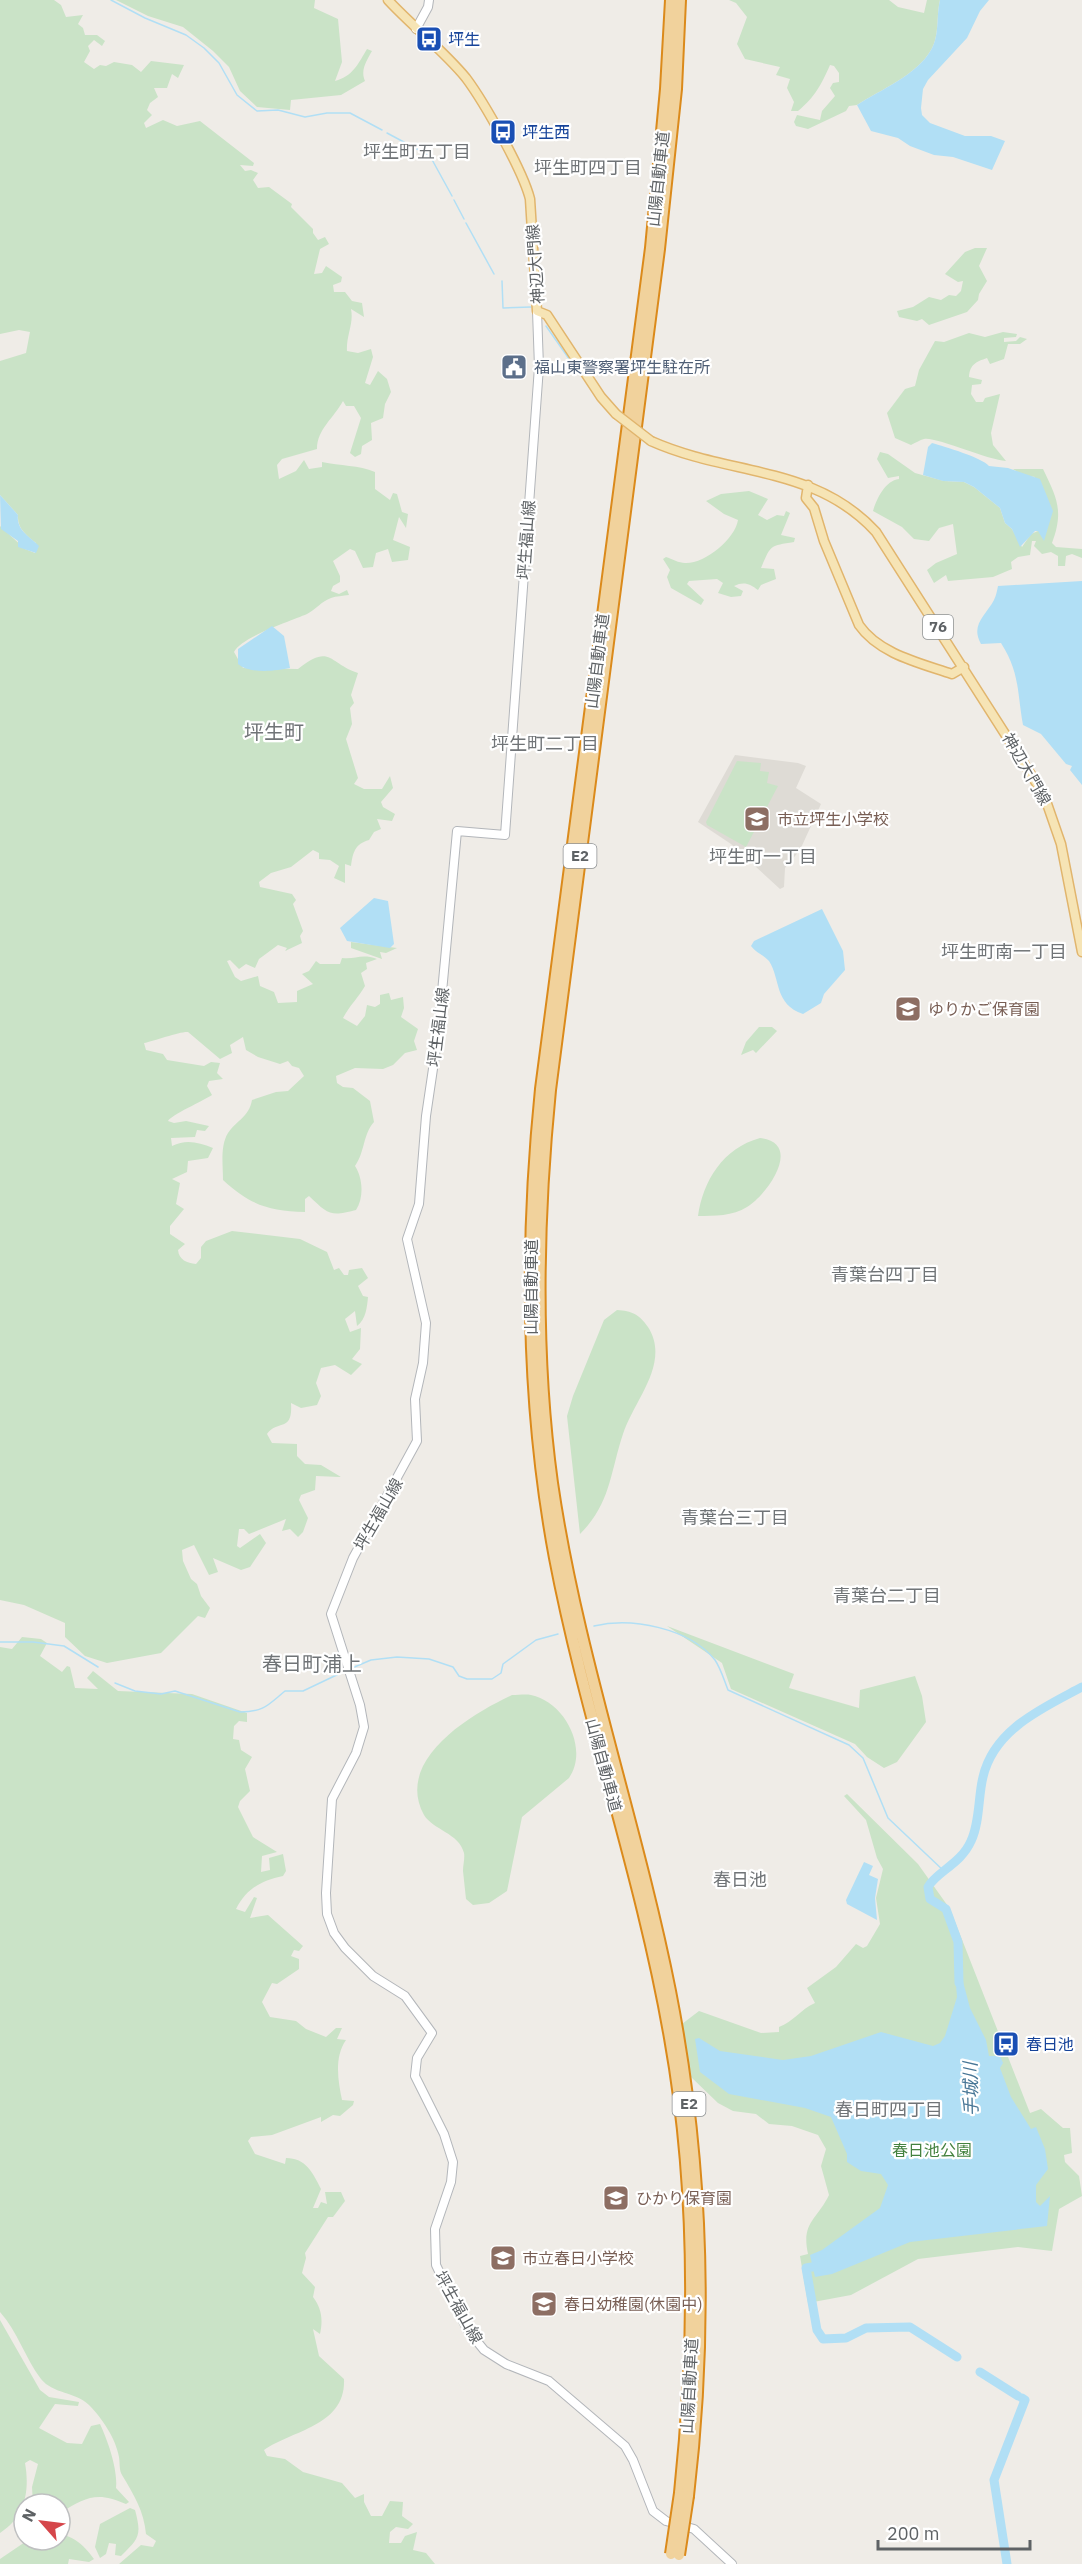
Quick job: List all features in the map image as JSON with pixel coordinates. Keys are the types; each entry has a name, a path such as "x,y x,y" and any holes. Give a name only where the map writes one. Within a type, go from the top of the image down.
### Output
{"highway":[{"name":"山陽自動車道","path":"671,0 666,99 651,248 547,1042 532,1209 530,1317 538,1442 555,1559 669,1988 686,2080 700,2230 701,2323 697,2417 674,2559"},
{"name":"山陽自動車道","path":"594,1708 564,1557 547,1441 539,1316 541,1199 556,1044 667,185 680,0"}],"main road":[{"name":"神辺大門線","path":"388,0 465,77 525,183 530,199 537,311 547,315 601,397 616,414 651,441 692,456 808,485 845,503 876,532 1035,778 1051,809 1061,844 1082,952"},
{"path":"416,29 426,12 429,0"},
{"name":"坪生福山線","path":"537,311 539,367 505,835 457,831 438,1035 426,1116 419,1204 407,1242 426,1323 425,1351 415,1399 417,1441 353,1558 332,1605 331,1623 360,1705 364,1727 356,1753 332,1799 326,1893 327,1914 334,1933 345,1948 373,1976 405,1996 432,2032 417,2058 415,2076 444,2134 453,2162 451,2182 435,2229 436,2265 467,2329 484,2350 507,2364 558,2387 628,2449 652,2511 666,2521 694,2529 732,2564"},
{"name":"76","path":"808,485 806,498 814,508 824,541 859,625 867,636 886,649 952,674 964,667"}],"shaded area":[{"name":"市立坪生小学校","path":"735,755 806,766 796,788 821,804 800,850 785,868 784,887 780,889 731,844 698,822"}],"green space":[{"path":"0,0 54,0 61,5 66,17 83,15 78,24 83,28 85,35 97,35 105,41 102,46 94,40 88,46 90,51 84,62 94,69 114,62 132,65 141,72 151,61 184,65 178,78 172,74 167,88 154,88 158,97 150,103 147,110 152,115 144,123 146,128 163,120 177,126 200,121 254,163 253,166 240,165 245,171 251,170 258,173 253,180 258,188 269,187 292,204 291,207 313,229 318,240 325,237 329,244 320,249 314,274 322,273 326,266 342,277 341,282 333,285 334,292 345,292 352,301 362,303 364,317 351,309 352,320 347,351 358,353 371,349 373,357 365,383 370,385 378,371 387,379 391,392 385,404 383,418 371,423 372,440 362,446 361,454 355,457 350,453 361,418 354,406 346,406 343,401 320,435 317,449 282,459 277,465 279,479 296,471 304,460 309,469 322,467 322,462 369,470 375,472 375,489 390,500 393,493 397,494 402,512 408,514 406,528 399,517 393,540 410,547 408,560 392,562 388,549 376,553 373,567 363,568 355,551 350,549 333,561 340,576 340,582 333,586 331,591 339,594 347,590 349,595 328,599 307,614 246,641 234,652 243,668 298,669 317,657 324,656 358,673 351,695 354,703 350,708 352,724 346,739 358,778 354,784 364,789 382,789 390,776 393,788 381,802 383,807 395,814 392,821 377,819 381,829 358,846 351,866 345,864 345,883 334,878 339,866 330,860 319,859 319,853 313,850 291,867 271,873 259,882 260,887 292,894 296,900 293,904 303,931 300,936 302,943 285,951 287,948 278,945 259,959 255,968 246,964 239,969 230,960 227,961 235,977 241,981 258,976 260,986 274,992 278,1003 297,1002 297,991 313,984 302,974 309,971 316,961 320,964 340,964 342,958 377,959 366,963 367,969 361,973 365,986 343,1018 357,1026 365,1016 367,1005 375,1007 380,1004 380,995 389,993 391,1000 403,997 404,1008 401,1017 418,1029 414,1041 417,1050 405,1053 393,1065 383,1069 355,1068 336,1076 337,1083 343,1087 353,1088 370,1101 374,1122 355,1166 360,1176 361,1188 359,1205 356,1210 330,1212 309,1196 305,1199 305,1212 270,1208 251,1201 223,1180 223,1150 228,1133 245,1114 252,1100 276,1092 288,1091 304,1076 299,1068 292,1066 288,1061 280,1064 258,1057 246,1050 243,1037 230,1045 232,1053 220,1059 188,1032 144,1043 146,1050 163,1054 167,1060 204,1066 211,1062 220,1063 217,1073 223,1079 209,1081 207,1086 212,1095 168,1121 174,1123 186,1121 209,1126 205,1131 197,1130 195,1137 171,1138 172,1146 192,1142 213,1148 208,1158 188,1161 187,1172 172,1179 180,1183 176,1204 184,1209 170,1226 170,1234 185,1244 178,1250 182,1259 196,1264 201,1258 201,1247 206,1241 232,1231 300,1239 327,1252 334,1270 339,1268 344,1275 348,1275 349,1270 362,1268 368,1278 358,1286 363,1296 368,1297 366,1313 357,1326 355,1311 345,1319 350,1332 361,1328 360,1349 352,1359 362,1364 351,1375 335,1365 321,1368 316,1383 321,1396 317,1405 301,1408 291,1403 290,1418 287,1422 267,1434 272,1443 297,1444 297,1456 305,1464 321,1465 341,1477 316,1476 315,1490 301,1495 299,1500 308,1518 303,1532 298,1537 290,1529 282,1531 286,1519 249,1534 244,1529 239,1529 237,1546 240,1548 260,1534 266,1543 250,1567 241,1570 213,1558 218,1572 209,1575 194,1545 182,1550 183,1561 191,1579 197,1584 201,1596 210,1608 205,1618 198,1616 161,1653 107,1663 85,1656 65,1637 65,1623 24,1605 0,1600 0,526 25,549 35,553 36,543 23,531 18,515 0,495 0,361 26,353 30,332 19,330 0,334"},
{"path":"116,0 315,0 314,8 338,19 342,62 335,81 351,73 367,49 372,51 364,69 365,81 341,95 291,100 290,110 257,107 240,91 229,67 183,27 148,16"},
{"path":"729,0 889,0 898,7 924,13 927,0 940,0 934,44 917,67 857,105 849,106 846,111 808,129 796,126 794,122 797,115 820,120 822,111 835,96 830,88 833,83 839,82 839,73 834,66 830,65 809,101 798,111 791,111 794,102 787,88 790,79 776,75 780,67 745,59 737,44 747,17 736,3"},
{"path":"975,248 987,248 979,266 987,281 978,300 967,312 929,325 922,319 917,321 899,317 897,311 913,307 929,297 941,300 949,295 956,296 961,291 963,281 958,282 945,274 965,252"},
{"path":"1003,332 1017,334 1016,337 1004,338 1004,342 1016,341 1020,337 1027,339 1020,344 1008,344 1004,359 990,364 987,358 977,362 972,366 969,377 982,380 981,384 972,385 971,394 976,402 983,402 985,398 1000,394 991,433 993,445 1006,461 930,439 922,439 911,445 895,438 887,413 905,389 915,386 919,370 935,341 944,342 969,333 985,337"},
{"path":"880,452 888,454 915,473 944,481 964,482 974,487 1000,508 1005,523 1012,529 1022,547 1031,534 1038,531 1035,477 1022,475 1013,469 1043,469 1052,488 1058,513 1052,543 1056,547 1082,549 1082,558 1072,554 1066,556 1065,566 1058,566 1058,556 1051,552 1042,554 1034,546 1036,541 1032,541 1030,555 1018,557 1011,562 1012,569 993,577 948,581 946,575 934,583 927,570 936,563 957,554 953,524 939,528 929,541 914,539 902,527 873,511 879,496 886,487 899,479 899,476 888,478 877,459"},
{"path":"749,491 768,499 758,515 767,520 777,515 784,516 786,511 790,513 781,535 795,538 794,542 772,548 761,568 774,569 776,579 761,585 758,590 747,584 738,584 734,586 743,591 741,596 731,597 718,593 723,583 717,579 689,581 687,584 704,600 701,605 671,588 667,577 670,570 663,559 666,557 685,563 701,559 718,549 736,527 738,520 724,514 706,501 721,494"},
{"path":"737,761 761,763 760,771 769,772 767,783 778,786 746,847 707,825 706,822"},
{"path":"351,942 397,948 386,953 380,952 382,959 351,948"},
{"path":"759,1027 772,1027 777,1031 756,1053 753,1050 741,1055 746,1042"},
{"path":"760,1138 773,1142 779,1149 780,1159 772,1181 764,1192 747,1207 736,1212 717,1216 698,1216 705,1190 717,1168 735,1149"},
{"path":"617,1310 635,1314 648,1327 654,1341 653,1368 623,1434 604,1499 598,1511 580,1534 567,1416 604,1320"},
{"path":"667,1626 794,1674 789,1688 859,1708 860,1690 915,1676 922,1696 926,1722 897,1762 884,1768 867,1757 855,1744 731,1689 722,1663"},
{"path":"22,1637 41,1639 47,1643 40,1656 62,1672 67,1666 70,1667 75,1688 98,1689 87,1678 93,1671 118,1691 192,1694 247,1713 247,1722 239,1721 234,1726 233,1739 239,1740 241,1750 252,1757 245,1769 250,1791 240,1801 238,1807 253,1837 277,1852 262,1856 261,1872 270,1870 269,1858 283,1854 286,1871 283,1876 255,1886 236,1909 245,1912 254,1897 257,1898 250,1918 268,1915 303,1946 299,1951 294,1950 291,1956 299,1959 299,1969 277,1984 272,1983 262,2002 270,2017 296,2021 306,2029 326,2037 336,2028 342,2028 337,2039 346,2040 338,2061 339,2085 342,2100 354,2101 353,2105 340,2116 333,2115 321,2122 321,2117 272,2135 251,2137 248,2141 255,2154 285,2164 286,2158 293,2159 308,2168 321,2189 313,2208 318,2208 321,2202 327,2204 325,2192 341,2192 345,2201 333,2217 328,2217 305,2253 302,2273 315,2287 313,2297 321,2315 320,2334 313,2329 319,2356 344,2379 342,2395 336,2407 316,2425 264,2450 267,2456 285,2459 303,2472 342,2483 355,2498 364,2494 364,2502 371,2516 382,2516 390,2501 403,2502 402,2516 413,2524 408,2529 396,2527 390,2532 389,2543 401,2543 405,2536 417,2532 413,2550 426,2553 435,2564 119,2564 141,2545 153,2547 156,2541 146,2534 141,2510 121,2473 119,2457 112,2436 89,2405 52,2388 41,2379 12,2328 0,2312 0,1647 12,1649"},
{"path":"512,1695 529,1695 543,1699 563,1717 575,1741 575,1766 569,1778 522,1817 507,1891 489,1903 473,1905 466,1899 464,1855 461,1846 452,1836 433,1824 424,1815 417,1795 419,1776 428,1758 458,1727"},
{"name":"春日池公園","path":"847,1794 918,1864 950,1909 1030,2113 1041,2109 1063,2128 1070,2128 1072,2153 1064,2155 1065,2162 1079,2176 1082,2196 1059,2209 1052,2251 1018,2247 918,2259 851,2295 808,2303 800,2256 808,2254 806,2243 808,2228 829,2195 821,2166 826,2149 818,2135 792,2126 769,2124 756,2114 733,2111 718,2103 691,2077 682,2024 699,2011 761,2033 779,2032 779,2027 815,2003 807,1988 836,1967 856,1944 863,1948 867,1946 880,1924 876,1898 883,1869 877,1858 866,1820 844,1796"},
{"path":"0,2320 40,2390 49,2397 79,2402 78,2406 55,2404 39,2428 67,2443 82,2444 91,2426 100,2424 114,2464 116,2488 129,2502 126,2504 99,2497 72,2506 72,2492 32,2492 38,2464 30,2460 25,2463 26,2492 12,2492 12,2522 0,2533"},
{"path":"130,2508 135,2510 138,2526 137,2536 132,2545 121,2556 115,2555 116,2544 109,2543 106,2554 100,2558 95,2547 100,2524"},
{"path":"72,2539 94,2559 89,2562 69,2559 68,2564 0,2564 0,2559 12,2551 72,2552"}],"water":[{"path":"940,0 989,0 980,11 967,38 928,80 923,89 922,115 930,123 965,136 991,136 1005,141 992,170 953,157 934,155 910,146 898,138 871,131 857,105 897,81 925,59 936,38"},
{"path":"932,443 971,456 989,466 1008,468 1040,479 1053,511 1044,541 1038,531 1035,531 1020,547 1012,529 1005,523 1000,508 974,487 964,482 943,481 923,475 928,447"},
{"path":"0,495 18,515 21,529 39,546 36,553 18,547 18,541 1,529"},
{"path":"1082,581 1082,785 1070,770 1072,766 1066,764 1041,734 1023,725 1012,664 1001,643 981,644 977,631 980,620 994,600 998,586"},
{"path":"272,626 284,636 290,668 270,671 256,670 238,664 238,649"},
{"path":"374,898 388,901 394,944 390,948 347,941 340,928"},
{"path":"822,909 843,951 845,970 824,994 821,1003 803,1014 787,1004 769,961 751,946 754,941"},
{"path":"864,1862 873,1866 869,1875 878,1879 875,1898 877,1920 847,1904 846,1900"},
{"name":"春日池","path":"955,1973 961,1974 970,2008 986,2040 989,2056 1000,2056 1003,2063 1000,2068 1011,2097 1031,2129 1036,2127 1045,2149 1048,2169 1036,2185 1036,2202 1040,2206 1050,2196 1047,2226 910,2242 832,2274 815,2277 810,2255 822,2250 880,2208 888,2185 881,2174 861,2171 847,2162 847,2154 831,2117 805,2108 729,2094 700,2072 695,2039 699,2038 720,2051 783,2060 811,2056 881,2032 933,2046 940,2043 945,2036 957,1997"}],"waterway":[{"path":"111,0 145,18 186,35 204,48 219,63 237,95 257,111 278,110 305,117 327,113 350,113 382,130"},
{"path":"387,133 430,156 452,196"},
{"path":"454,200 464,219"},
{"path":"466,223 494,274"},
{"path":"502,281 503,308 531,307"},
{"path":"546,326 574,366"},
{"path":"594,1626 642,1624 675,1633 704,1649 715,1660 728,1690 849,1745 863,1758 888,1818 945,1872"},
{"path":"352,1668 371,1660 397,1657 429,1659 453,1667 459,1676 467,1679 492,1679 501,1673 503,1664 536,1640 558,1634"},
{"path":"0,1642 33,1642 64,1646 98,1667"},
{"path":"115,1683 135,1691 161,1694 175,1691 240,1712 248,1712 265,1707 285,1691 303,1691 345,1671"},
{"name":"手城川","path":"959,1983 958,1942 946,1909 930,1899 928,1887 961,1856 971,1841 976,1826 983,1777 989,1760 998,1746 1009,1733 1036,1712 1082,1687"},
{"name":"手城川","path":"824,2265 806,2268 817,2330 823,2339 846,2338 866,2328 910,2327 957,2357"},
{"name":"手城川","path":"980,2372 1018,2396"},
{"name":"手城川","path":"1007,2564 994,2480 1025,2400 1022,2398"}],"place":[{"name":"坪生","path":"429,39"},
{"name":"坪生西","path":"503,132"},
{"name":"福山東警察署坪生駐在所","path":"514,367"},
{"name":"市立坪生小学校","path":"757,819"},
{"name":"ゆりかご保育園","path":"908,1009"},
{"name":"春日池","path":"1006,2044"},
{"name":"ひかり保育園","path":"616,2198"},
{"name":"市立春日小学校","path":"503,2258"},
{"name":"春日幼稚園(休園中)","path":"544,2304"}],"district":[{"name":"坪生町五丁目","path":"417,152"},
{"name":"坪生町四丁目","path":"588,168"},
{"name":"坪生町","path":"274,732"},
{"name":"坪生町二丁目","path":"545,744"},
{"name":"坪生町一丁目","path":"763,857"},
{"name":"坪生町南一丁目","path":"1004,952"},
{"name":"青葉台四丁目","path":"885,1275"},
{"name":"青葉台三丁目","path":"735,1518"},
{"name":"青葉台二丁目","path":"887,1596"},
{"name":"春日町浦上","path":"312,1664"},
{"name":"春日池","path":"740,1880"},
{"name":"春日町四丁目","path":"889,2110"}]}
